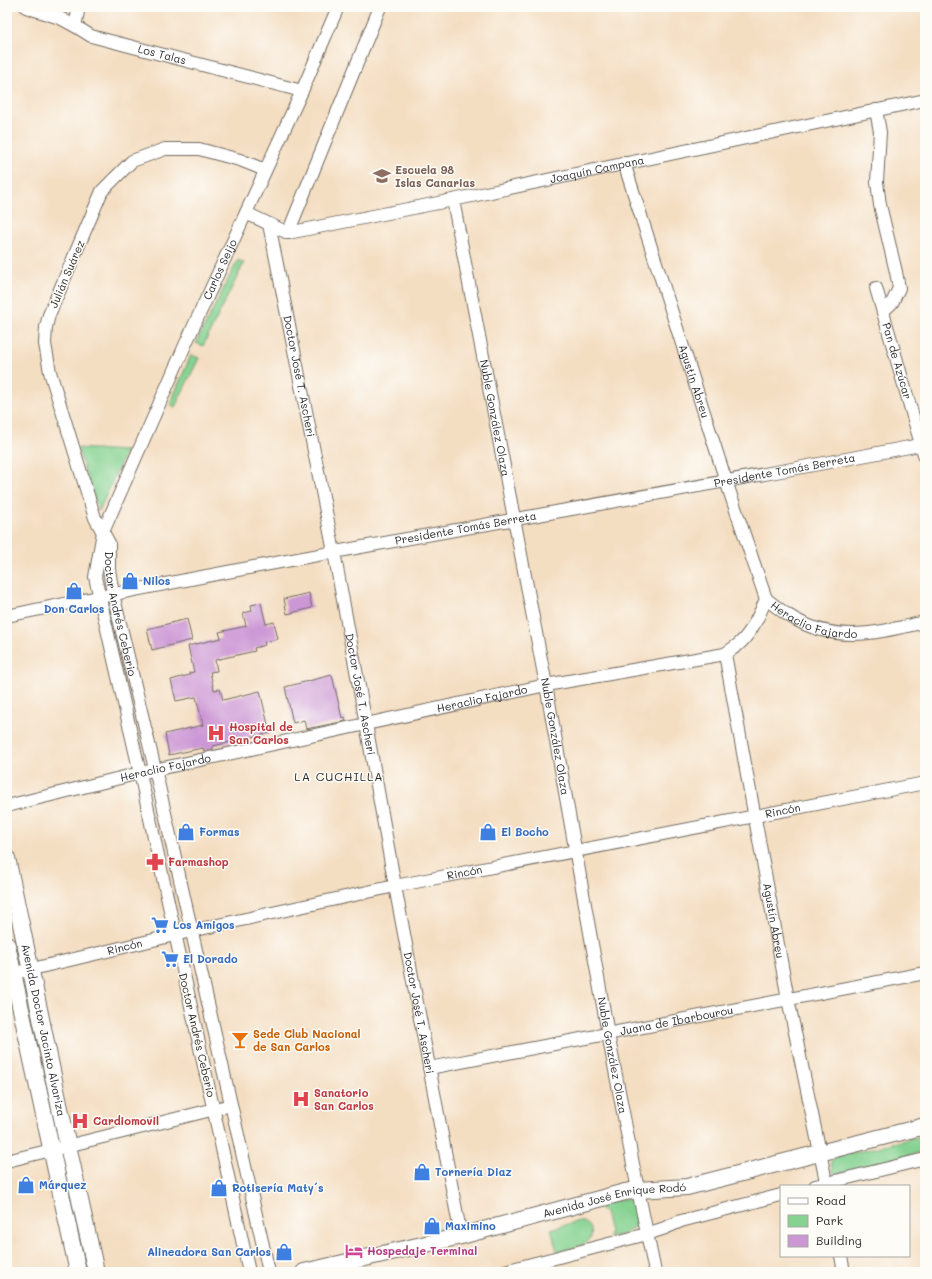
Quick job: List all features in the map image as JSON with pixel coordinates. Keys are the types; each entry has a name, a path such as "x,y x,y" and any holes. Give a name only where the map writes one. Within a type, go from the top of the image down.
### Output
{"main road":[{"name":"Avenida Doctor Jacinto Alvariza","path":"7,858 96,1272"},
{"name":"Avenida Doctor Jacinto Alvariza","path":"7,945 10,974 78,1272"},
{"name":"Avenida José Enrique Rodó","path":"304,1272 461,1236 638,1190 687,1187 925,1126"}],"street":[{"name":"Los Talas","path":"26,7 60,18 91,36 302,91"},
{"path":"75,26 79,7"},
{"name":"Carlos Seijo","path":"103,532 179,358 302,91 338,7"},
{"path":"246,213 288,233 376,9"},
{"name":"Joaquín Campana","path":"288,233 453,200 925,100"},
{"path":"876,110 880,132 877,182 880,205 899,288 892,303 883,311"},
{"name":"Julián Suárez","path":"103,532 92,511 50,372 45,344 46,327 49,316 102,191 132,161 165,149 199,149 240,160 265,170"},
{"name":"Agustín Abreu","path":"624,163 726,481 766,599"},
{"name":"Nuble González Olaza","path":"453,200 546,685 574,850 608,1034 655,1272"},
{"name":"Doctor José T. Ascheri","path":"269,224 334,552 461,1236"},
{"name":"Pan de Azúcar","path":"876,288 923,445 925,458"},
{"name":"Presidente Tomás Berreta","path":"7,616 99,596 514,518 923,445"},
{"name":"Doctor Andrés Ceberio","path":"103,532 109,544 109,568 113,594 155,769 268,1272"},
{"name":"Doctor Andrés Ceberio","path":"103,532 95,578 140,773 214,1109 248,1272"},
{"name":"Heraclio Fajardo","path":"7,806 155,769 546,685 725,654 741,642 760,612 766,599 789,616 803,623 821,630 842,634 884,632 925,622"},
{"name":"Agustín Abreu","path":"725,654 788,999 820,1153 823,1185"},
{"name":"Rincón","path":"10,974 191,931 395,886 925,783"},
{"name":"Juana de Ibarbourou","path":"429,1068 925,974"},
{"path":"7,1161 231,1105"},
{"path":"823,1185 925,1159"},
{"path":"501,1272 647,1234 681,1221 780,1195"},
{"path":"841,1257 844,1272"}],"green space":[{"path":"238,260 244,263 203,346 196,343"},
{"path":"191,355 199,358 175,407 170,404"},
{"path":"77,448 126,451 99,511"},
{"path":"7,893 20,956 18,957 16,955 7,916"},
{"path":"27,989 58,1134 55,1135 24,990"},
{"path":"925,1135 925,1151 837,1174 833,1173 831,1163 833,1158"},
{"path":"61,1160 64,1160 89,1272 84,1272"},
{"path":"632,1198 638,1223 625,1234 609,1238 610,1232 605,1213 595,1205"},
{"path":"579,1221 589,1226 591,1236 589,1240 580,1246 557,1251 551,1229"}],"building":[{"path":"309,593 312,608 287,614 284,599"},
{"path":"261,603 266,624 274,622 278,639 264,642 265,645 254,648 255,651 215,660 217,671 210,672 214,690 220,689 223,700 260,691 270,733 213,746 213,749 204,751 203,748 169,755 165,734 203,725 196,697 176,701 171,680 194,672 188,646 221,638 219,632 246,626 243,613 252,611 251,605"},
{"path":"187,619 192,640 152,650 147,629"},
{"path":"332,675 342,718 345,717 346,721 306,729 304,720 293,723 285,687"}],"place":[{"name":"Escuela 98 Islas Canarias","path":"382,176"},
{"name":"Nilos","path":"130,581"},
{"name":"Don Carlos","path":"74,591"},
{"name":"Hospital de San Carlos","path":"216,733"},
{"name":"Formas","path":"186,832"},
{"name":"El Bocho","path":"488,832"},
{"name":"Farmashop","path":"155,862"},
{"name":"Los Amigos","path":"160,925"},
{"name":"El Dorado","path":"170,959"},
{"name":"Sede Club Nacional de San Carlos","path":"240,1040"},
{"name":"Sanatorio San Carlos","path":"301,1099"},
{"name":"Cardiomovil","path":"80,1121"},
{"name":"Tornería Diaz","path":"422,1172"},
{"name":"Márquez","path":"26,1185"},
{"name":"Rotisería Maty´s","path":"219,1188"},
{"name":"Maximino","path":"432,1226"},
{"name":"Hospedaje Terminal","path":"354,1251"},
{"name":"Alineadora San Carlos","path":"284,1252"}],"district":[{"name":"LA CUCHILLA","path":"339,777"}]}
